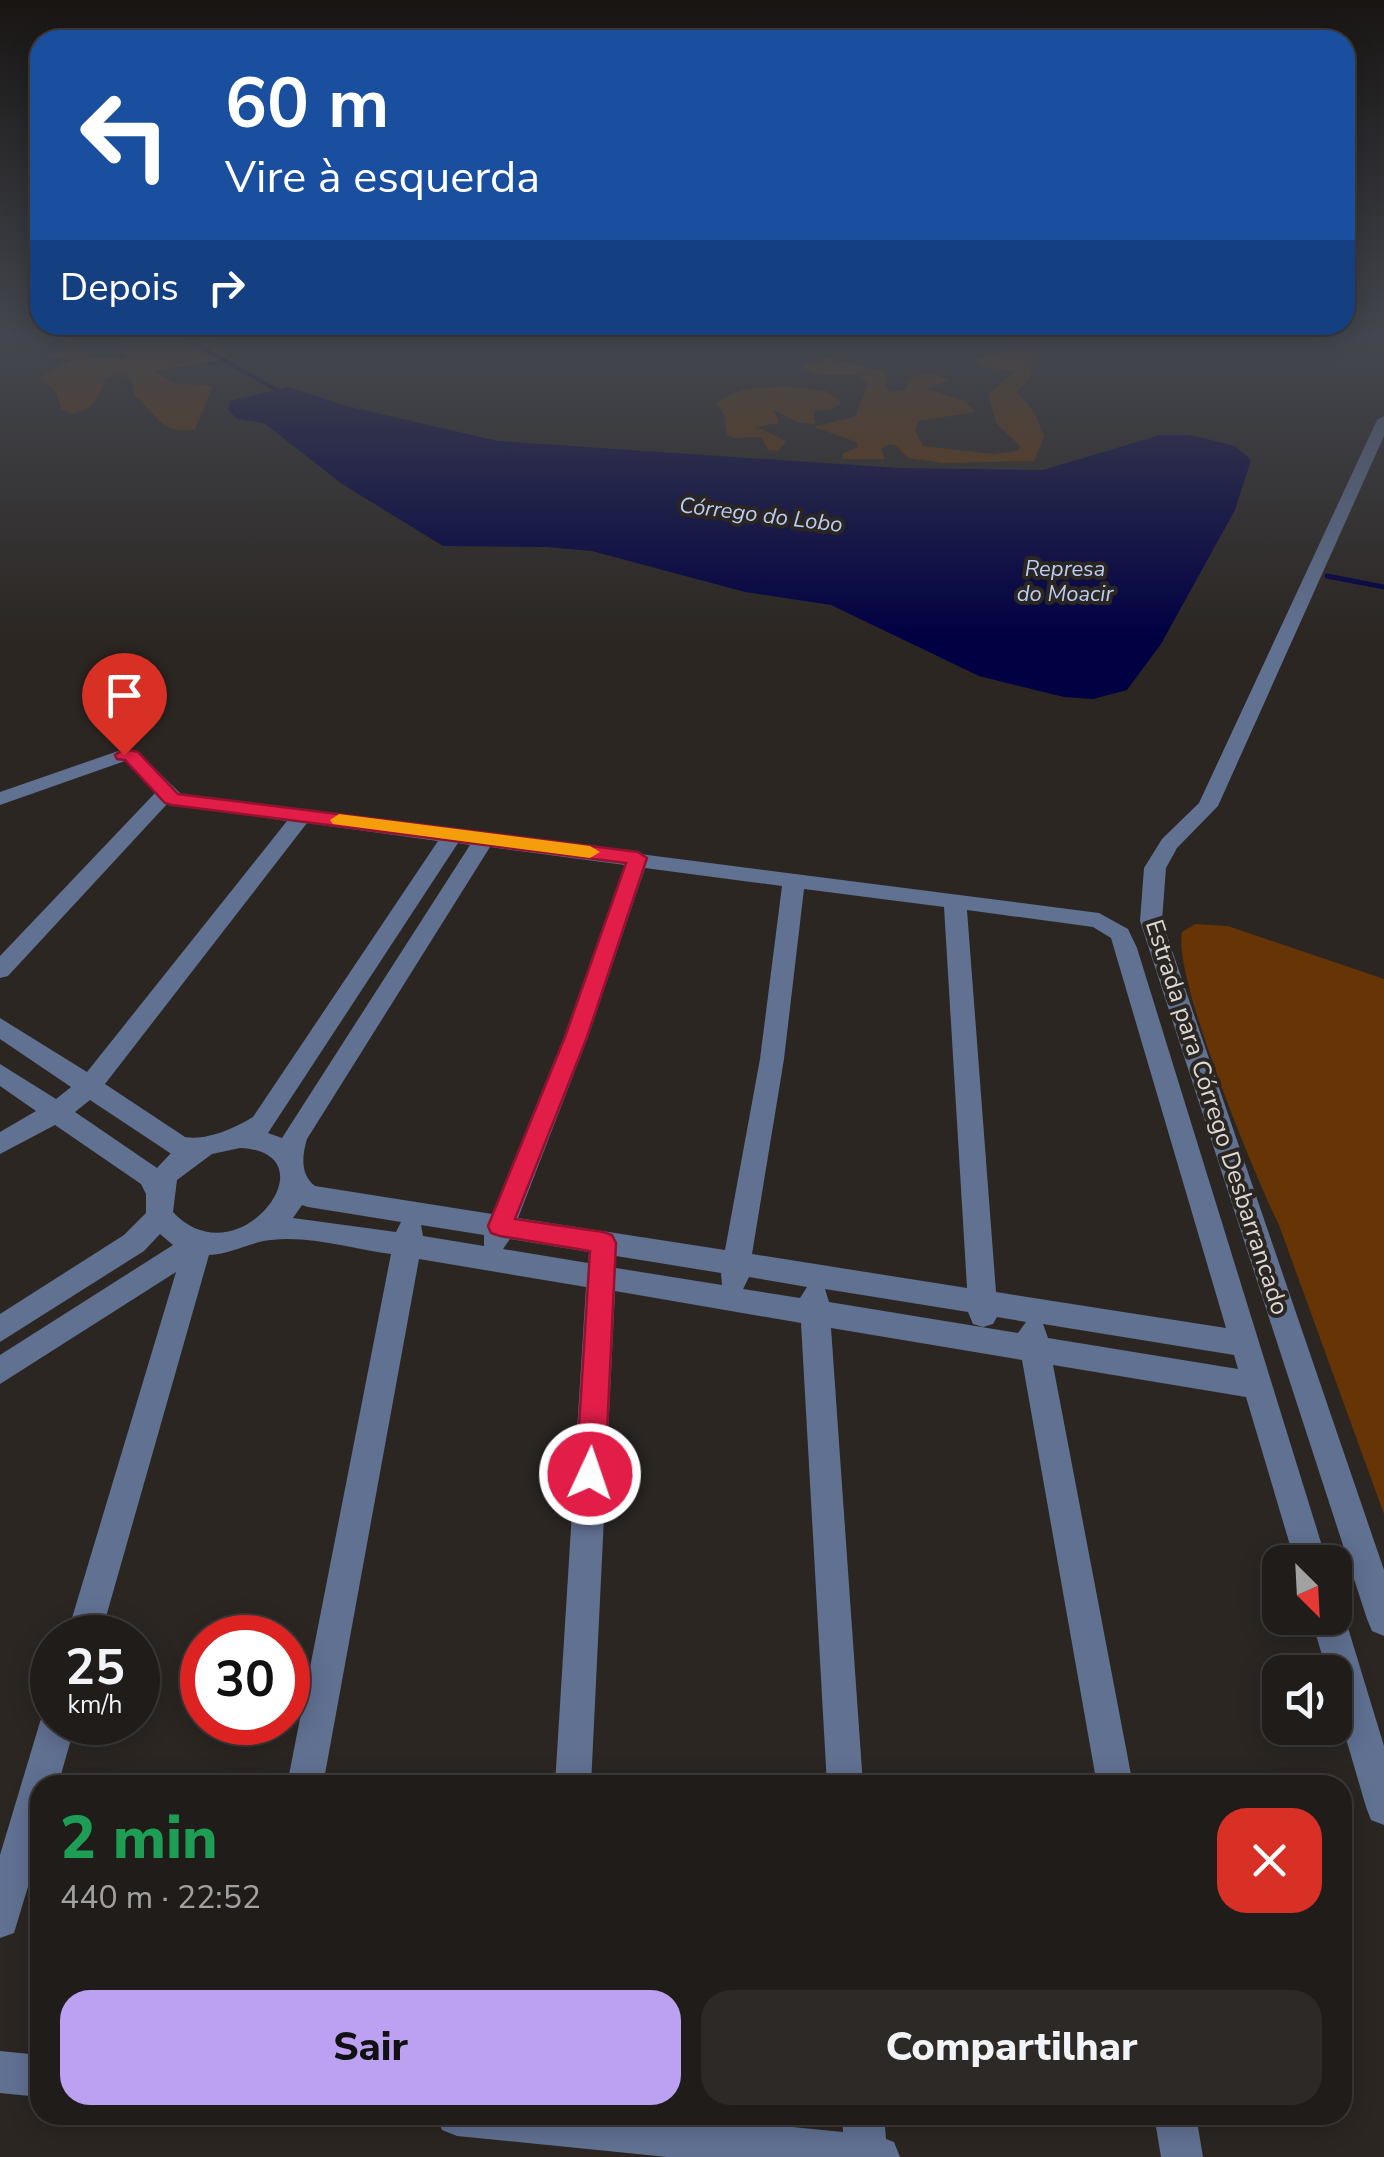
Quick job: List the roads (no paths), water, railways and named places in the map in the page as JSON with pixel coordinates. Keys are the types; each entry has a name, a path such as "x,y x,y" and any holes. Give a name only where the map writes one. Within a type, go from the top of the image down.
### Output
{"street":[{"name":"Estrada para Córrego Desbarrancado","path":"1376,437 1208,806 1167,844 1148,885 1150,921 1384,1619"},
{"path":"0,800 124,755 131,756 176,800 1099,920 1120,934 1306,1545"},
{"path":"0,970 166,793"},
{"path":"0,1144 56,1112 88,1087 303,816"},
{"path":"0,1329 134,1243 159,1204 174,1166 196,1149 239,1138 262,1124 453,834"},
{"path":"486,838 295,1137 288,1157 295,1186 308,1196 1246,1344"},
{"path":"488,1260 576,1037 638,858"},
{"path":"730,1299 772,1059 794,879"},
{"path":"955,900 984,1340"},
{"path":"0,1027 179,1146 196,1149"},
{"path":"0,1073 150,1177 172,1232 198,1243 227,1243 262,1229 281,1214 295,1186"},
{"path":"239,1138 268,1142 288,1157"},
{"path":"307,1775 415,1214"},
{"path":"262,1229 287,1228 406,1245 1259,1386"},
{"path":"0,1371 198,1243"},
{"path":"90,1615 198,1243"},
{"path":"574,1775 603,1243"},
{"path":"813,1276 844,1775"},
{"path":"1028,1310 1113,1775"},
{"path":"1333,1635 1384,1807"},
{"path":"42,1775 51,1745"},
{"path":"0,1919 30,1817"},
{"path":"0,2072 30,2075"},
{"path":"605,2125 878,2157"},
{"path":"864,2125 866,2156"},
{"path":"1177,2125 1182,2157"}],"water":[{"name":"Represa do Moacir","path":"281,437 479,437 899,468 1043,470 1154,437 1197,437 1235,446 1251,460 1235,510 1161,644 1127,690 1093,699 1064,697 979,676 831,605 745,592 592,551 443,546 342,484"}],"waterway":[{"name":"Córrego do Lobo","path":"1327,576 1384,587"}]}
